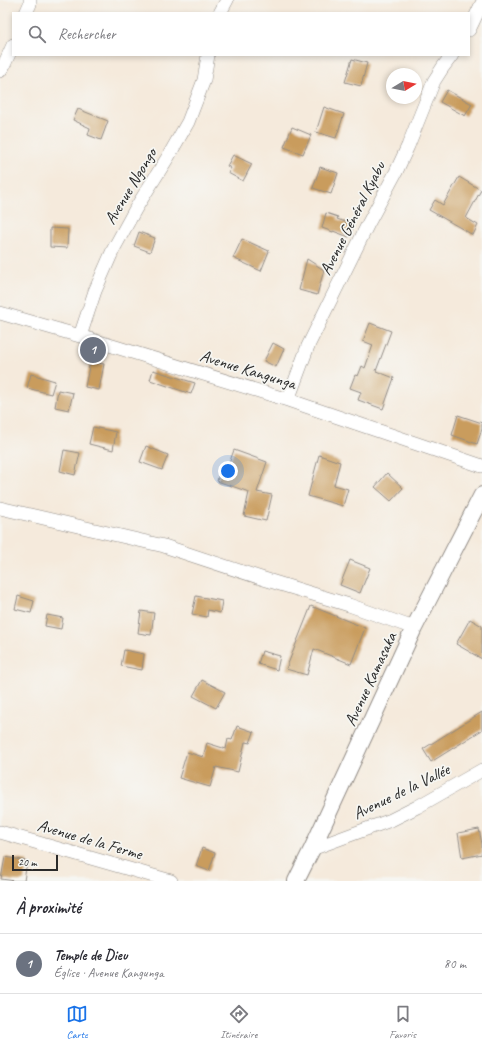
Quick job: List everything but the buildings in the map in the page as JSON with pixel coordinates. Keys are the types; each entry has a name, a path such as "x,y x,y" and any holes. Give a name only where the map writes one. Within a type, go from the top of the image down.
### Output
{"street":[{"path":"26,12 30,0"},
{"path":"221,12 227,0"},
{"path":"470,28 482,3"},
{"path":"0,71 12,47"},
{"name":"Avenue Ngongo","path":"80,336 95,291 113,250 136,208 188,122 204,80 208,56"},
{"name":"Avenue Général Kyabu","path":"288,400 308,346 368,224 396,172 434,81 451,56"},
{"name":"Avenue Kangunga","path":"0,313 288,400 482,466"},
{"name":"Avenue Kamasaka","path":"296,881 414,628 482,495"},
{"path":"0,508 164,546 264,579 349,604 414,628"},
{"name":"Avenue de la Vallée","path":"312,849 391,820 480,773"},
{"name":"Avenue de la Ferme","path":"0,832 171,881"}],"place":[{"name":"Temple de Dieu","path":"93,350"}]}
